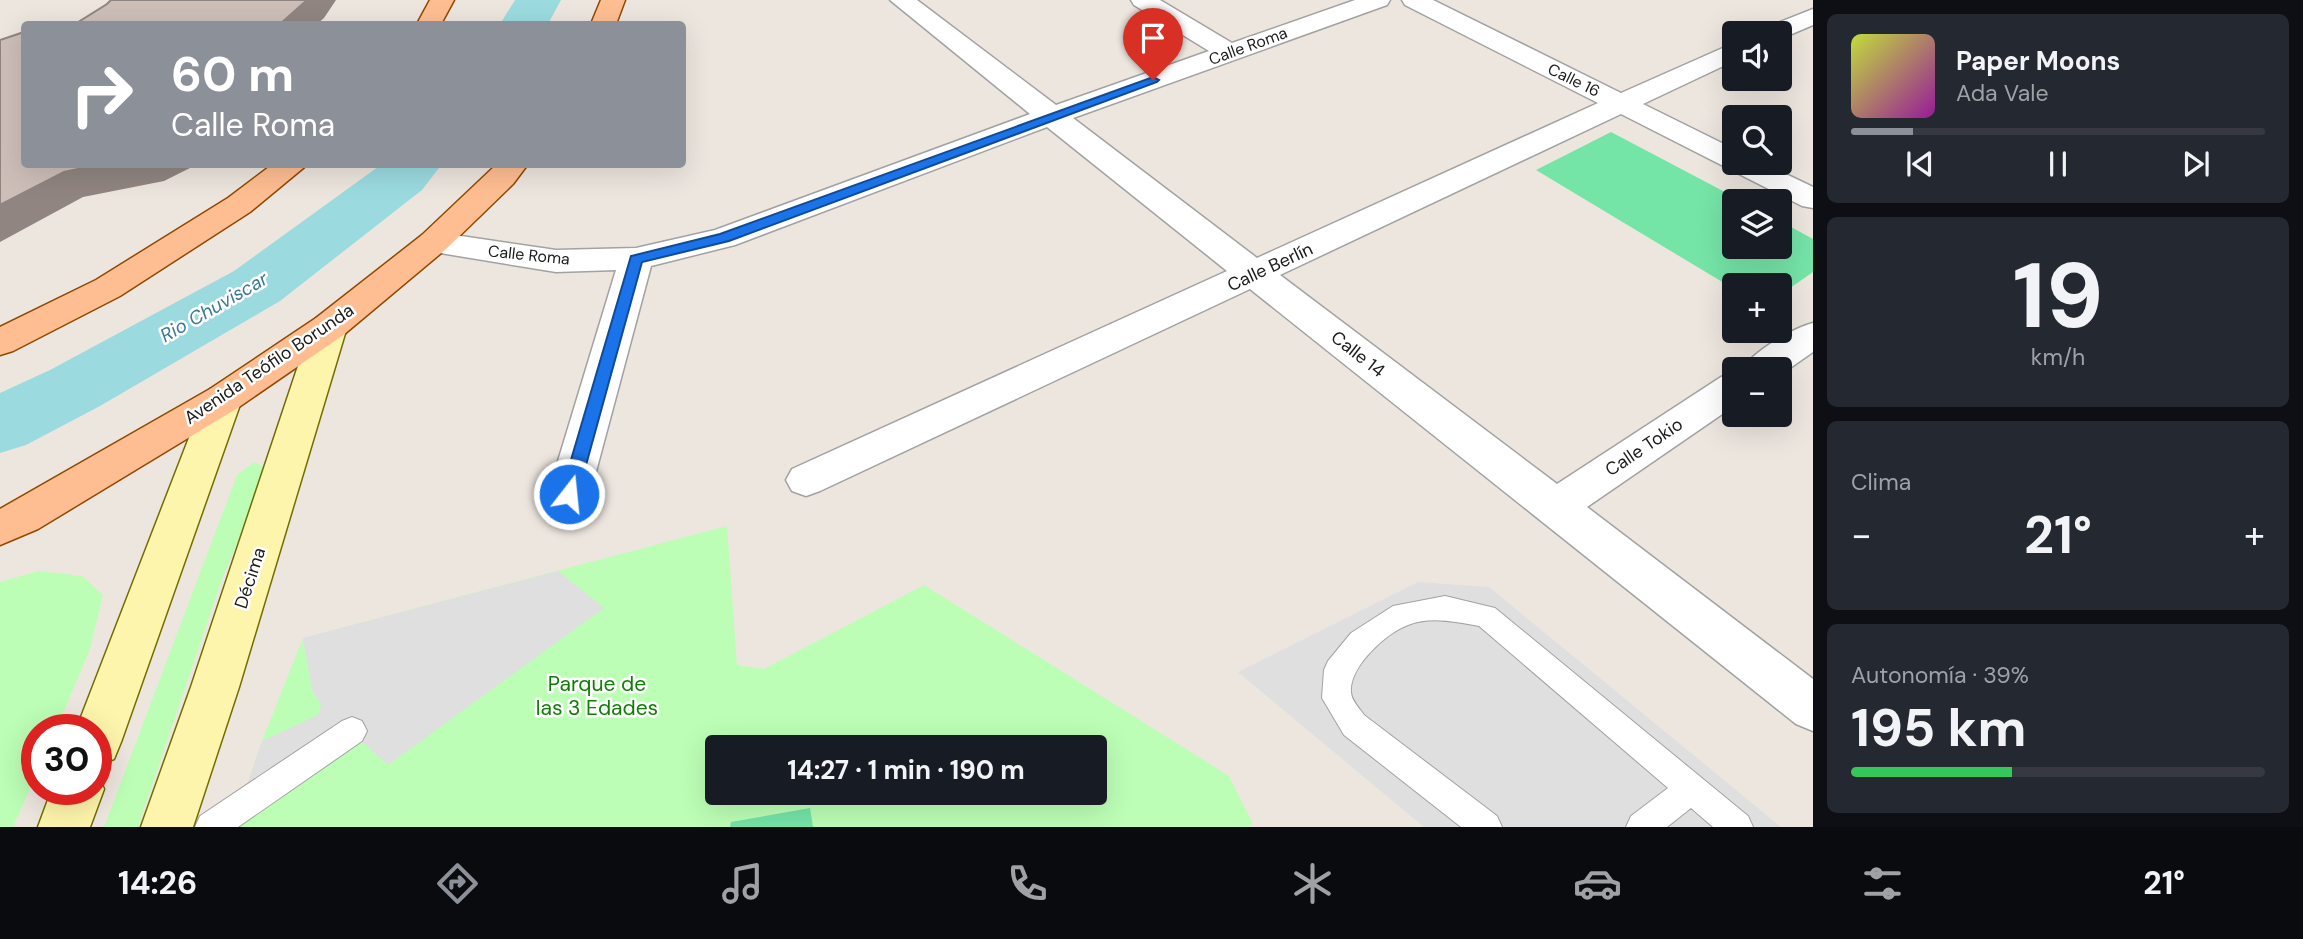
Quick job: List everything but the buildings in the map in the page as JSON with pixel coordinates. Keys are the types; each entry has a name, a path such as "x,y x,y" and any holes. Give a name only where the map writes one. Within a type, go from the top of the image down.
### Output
{"main road":[{"path":"431,21 442,0"},
{"path":"605,21 613,0"},
{"path":"0,342 108,288 239,205 288,168"},
{"name":"Avenida Teófilo Borunda","path":"8,527 223,399 329,327 434,242 510,168"}],"street":[{"name":"Calle 14","path":"902,0 1813,708"},
{"path":"1143,0 1230,53"},
{"name":"Calle Roma","path":"434,242 556,261 636,259 724,238 1051,116 1378,0"},
{"name":"Calle 16","path":"1414,0 1722,154"},
{"path":"1792,25 1813,16"},
{"name":"Calle Berlín","path":"806,480 1722,56"},
{"path":"1764,175 1813,199"},
{"path":"569,494 636,259"},
{"name":"Décima","path":"167,827 232,635 329,327"},
{"path":"1780,357 1813,335"},
{"name":"Calle Tokio","path":"1555,507 1722,395"},
{"path":"106,714 223,399"},
{"path":"64,827 72,805"}],"lane":[{"path":"1486,827 1354,725 1336,698 1338,670 1361,642 1402,614 1445,608 1486,616 1737,827"},
{"path":"211,827 352,731"},
{"path":"1642,827 1692,789"}],"green space":[{"path":"1611,132 1722,190 1722,259 1792,259 1792,228 1813,239 1813,272 1792,287 1792,273 1722,273 1722,282 1536,170"},
{"path":"254,462 268,469 222,579 138,827 104,827 237,475"},
{"name":"Parque de las 3 Edades","path":"727,526 737,665 764,669 924,585 1229,776 1253,824 1247,827 233,827 262,741 303,638"},
{"path":"38,571 82,576 103,595 90,649 63,714 21,714 23,805 13,827 0,827 0,582"},
{"path":"810,808 813,827 730,827 731,822"}],"shaded area":[{"path":"558,571 604,608 388,765 361,741 233,827 262,741 318,715 321,705 312,690 303,638"},
{"path":"1418,582 1489,587 1781,827 1424,827 1238,672"}],"waterway":[{"name":"Rio Chuviscar","path":"526,21 538,0"},
{"name":"Rio Chuviscar","path":"0,425 75,388 257,286 401,178 410,168"}],"route":[{"path":"569,494 636,259 724,238 1153,80"}]}
